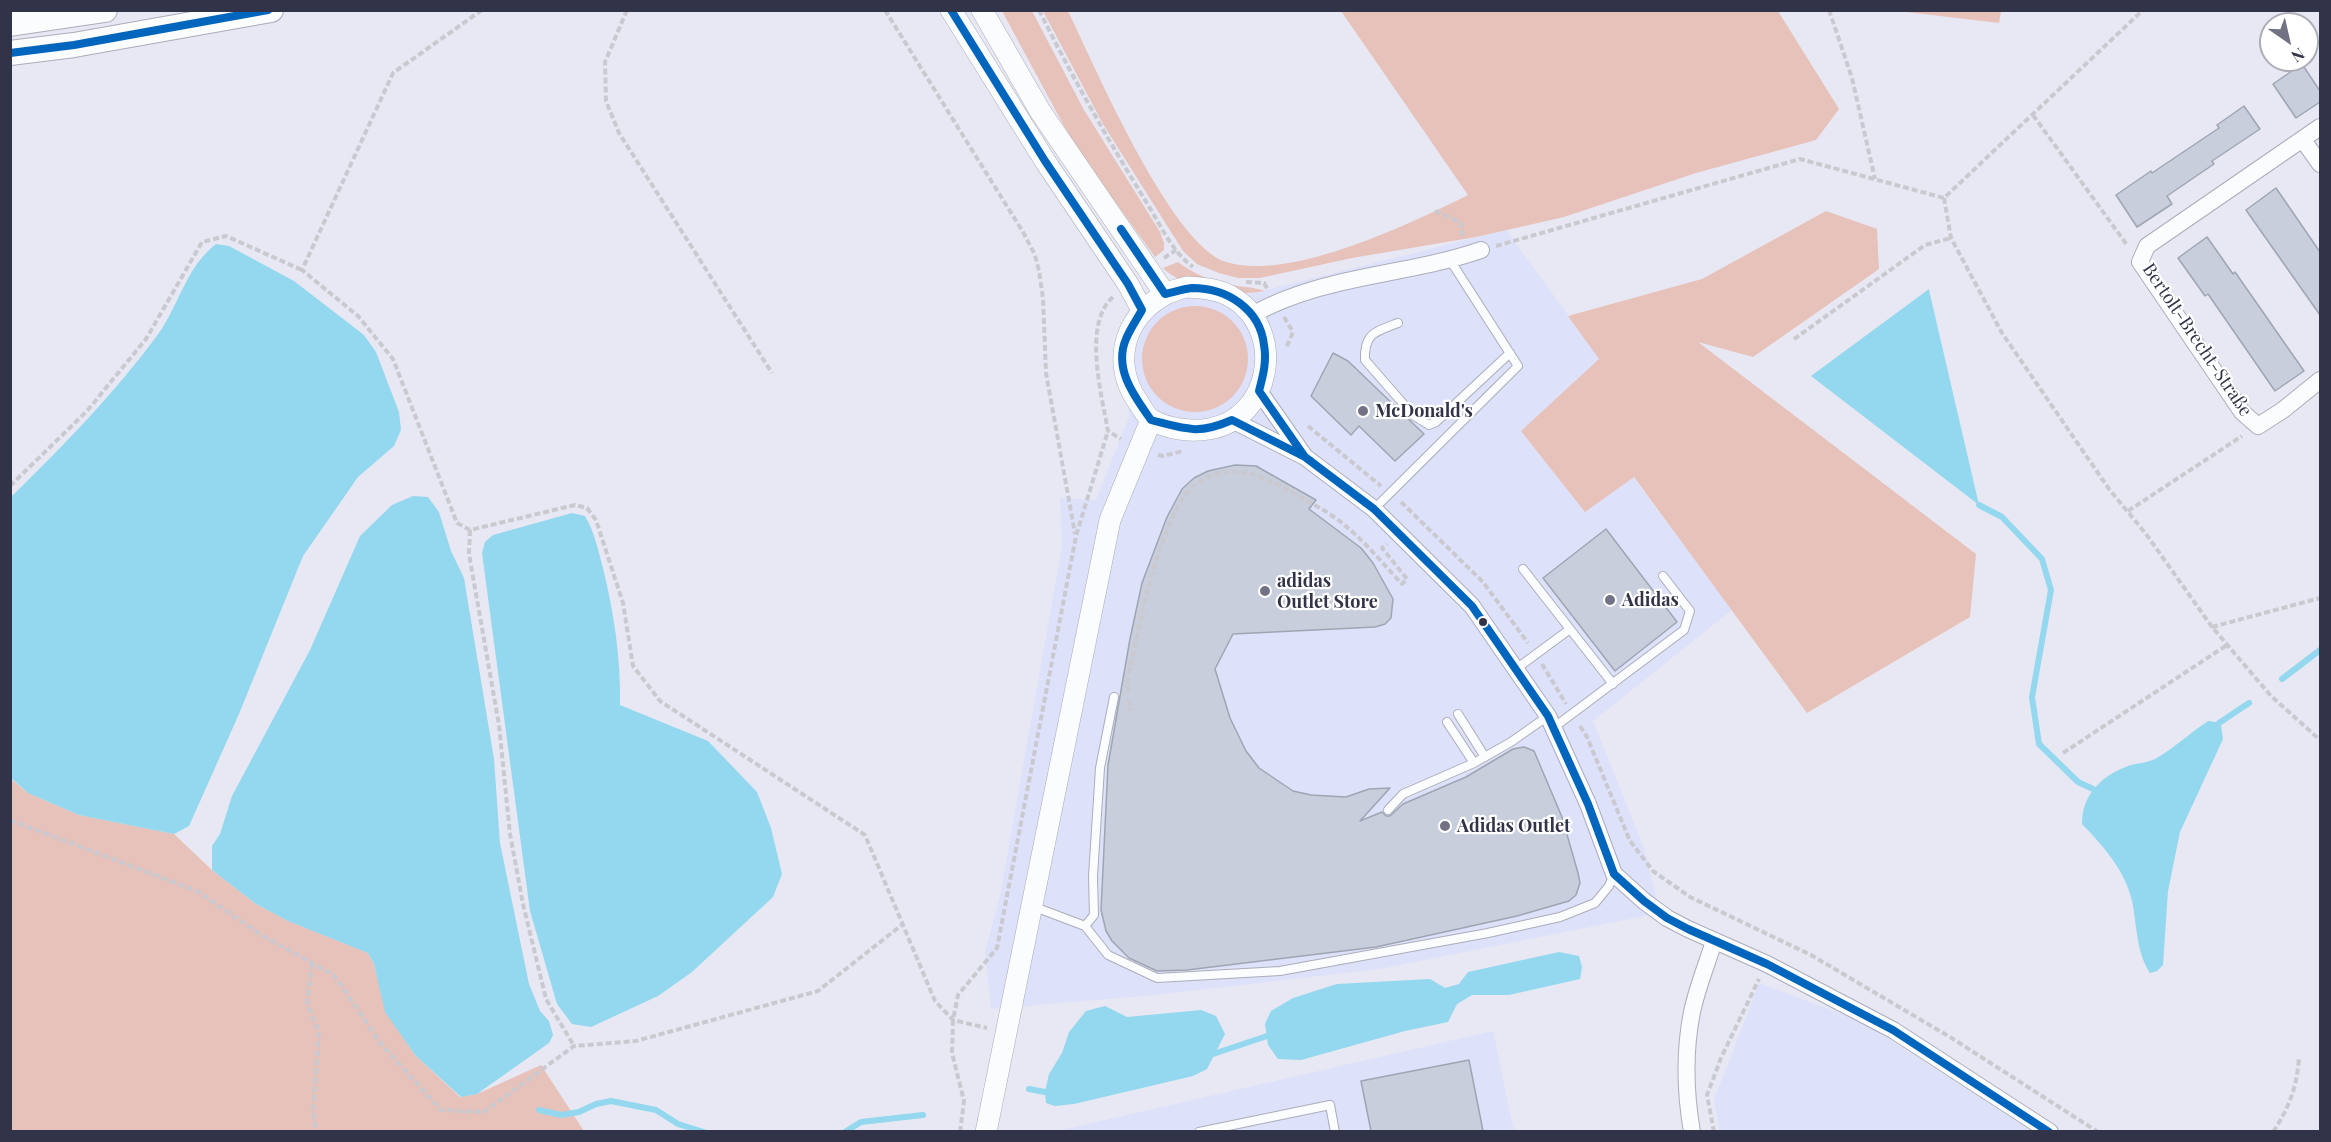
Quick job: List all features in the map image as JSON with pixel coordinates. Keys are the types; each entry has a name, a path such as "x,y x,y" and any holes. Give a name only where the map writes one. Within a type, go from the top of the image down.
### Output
{"main road":[{"path":"10,24 105,10"},
{"path":"10,53 74,45 271,10"}],"street":[{"path":"951,10 1045,161 1128,284 1142,310"},
{"path":"982,10 1040,111 1165,294"},
{"name":"Bertolt-Brecht-Straße","path":"2258,426 2242,412 2139,262 2147,246 2320,128"},
{"path":"2303,140 2320,164"},
{"path":"1252,315 1275,302 1347,281 1450,260 1474,252"},
{"path":"1187,287 1209,288 1235,299 1252,315 1260,327 1266,346 1267,363 1259,391 1250,405 1232,420 1211,429 1191,430 1150,420 1132,393 1123,364 1125,341 1142,310 1165,294 1187,287"},
{"path":"2258,426 2283,410 2320,380"},
{"path":"1259,391 1305,457"},
{"path":"986,1131 1110,520 1150,420"},
{"path":"1232,420 1305,457 1374,509 1472,606 1550,722 1588,804 1614,874 1644,901 1667,918 1767,964 1893,1030 2050,1131"},
{"path":"1692,1131 1686,1088 1688,1036 1692,1010 1714,941"}],"lane":[{"path":"1374,509 1518,366 1450,260"},
{"path":"1398,323 1372,333 1364,346 1365,360 1413,415 1429,425 1436,422 1509,352"},
{"path":"1523,569 1612,684"},
{"path":"1388,810 1403,794 1474,763 1550,722 1572,714 1684,630 1690,611 1664,576"},
{"path":"1516,669 1570,629"},
{"path":"1085,926 1094,915 1093,876 1100,768 1114,697"},
{"path":"1458,714 1485,757"},
{"path":"1447,722 1474,763"},
{"path":"1032,906 1085,926 1108,956 1156,978 1280,971 1488,933 1560,917 1595,903 1603,895 1614,874"},
{"path":"1198,1131 1330,1105 1335,1131"}],"path":[{"path":"302,270 393,73 482,10"},
{"path":"627,10 605,62 606,101 614,122 772,373"},
{"path":"885,10 1035,255 1043,298 1046,373 1076,536"},
{"path":"1038,10 1115,150 1176,250 1191,267 1198,270"},
{"path":"1829,10 1852,78 1875,179"},
{"path":"1944,198 2143,10"},
{"path":"2033,115 2139,262"},
{"path":"1435,211 1460,222 1474,252 1800,159 1944,198"},
{"path":"1944,198 1951,238 2002,333 2109,489 2128,511 2227,645 2271,696 2320,740"},
{"path":"10,486 87,411 146,339 202,242 226,236 302,270 358,316 393,359 458,523 470,530 575,505 587,507 596,520 623,603 633,666 660,701 865,835 935,1001 953,1020 974,1026 1005,1030"},
{"path":"1794,339 1925,245 1951,238"},
{"path":"1149,269 1176,250"},
{"path":"1238,281 1264,283 1293,332 1284,351"},
{"path":"960,1131 964,1101 952,1053 953,1020 958,995 997,948 1076,536 1108,431 1096,357 1097,326 1109,300 1128,284"},
{"path":"1303,422 1390,492 1483,582 1536,654 1587,737 1630,841 1653,871 1690,897 1811,956 1950,1038 2098,1131"},
{"path":"2128,511 2258,426"},
{"path":"1108,431 1138,449 1164,456 1192,448"},
{"path":"1131,711 1127,683 1142,607 1154,564 1173,515 1186,494 1209,476 1236,471 1270,480 1346,526 1402,584 1407,579"},
{"path":"470,530 469,554 499,725 510,834 523,904 546,999 574,1046"},
{"path":"2212,627 2320,598"},
{"path":"1511,619 1517,615"},
{"path":"2063,753 2227,645"},
{"path":"10,820 197,891 263,936 334,975 381,1044 441,1110 484,1112 574,1046 636,1041 818,991 903,924"},
{"path":"1714,1131 1707,1095 1721,1058 1767,964 1776,937"},
{"path":"312,963 307,1004 319,1032 313,1109 316,1131"},
{"path":"2272,1131 2294,1094 2299,1058"}],"shaded area":[{"path":"1002,11 1032,11 1084,110 1160,232 1164,250 1155,257 1087,163 1064,126"},
{"path":"1043,11 1068,11 1136,150 1182,223 1204,249 1226,262 1252,266 1282,264 1349,247 1415,221 1468,195 1341,11 1778,11 1839,109 1816,140 1696,173 1564,217 1476,237 1352,258 1260,278 1238,278 1197,264 1183,251 1103,124"},
{"path":"1898,11 2001,11 1999,23"},
{"path":"1826,211 1877,229 1879,269 1753,357 1698,342 1976,554 1970,617 1807,713 1634,477 1585,512 1521,431 1599,359 1568,316 1702,279"},
{"path":"1506,230 1600,359 1522,431 1633,477 1732,610 1593,721 1644,848 1660,913 1380,969 1155,995 991,1009 985,952 1000,896 1062,546 1060,498 1096,500 1129,417 1120,332 1177,284 1250,294"},
{"path":"1178,262 1210,279 1265,291 1225,292 1197,286 1172,275 1163,268"},
{"path":"1195,306 1215,310 1232,322 1244,339 1248,359 1244,379 1232,396 1215,408 1195,412 1175,408 1158,396 1146,379 1142,359 1146,339 1158,322 1175,310"},
{"path":"10,778 28,793 79,815 174,834 212,870 256,904 288,921 368,953 374,964 386,1012 415,1055 460,1097 477,1094 541,1065 584,1131 11,1131"},
{"path":"1759,983 1861,1021 2031,1131 1720,1131 1714,1100"},
{"path":"1493,1031 1514,1131 1053,1132"}],"water":[{"path":"216,244 229,246 294,281 364,335 376,352 399,412 401,430 394,446 358,477 303,556 239,714 189,826 174,834 79,815 28,793 11,778 11,497 125,377 166,322 190,274"},
{"path":"1929,290 1979,505 1811,376"},
{"path":"413,496 428,497 439,512 451,551 464,578 494,759 500,843 529,984 540,1011 549,1021 553,1035 549,1043 477,1094 461,1097 415,1055 385,1012 374,964 368,953 288,921 256,904 212,870 212,846 220,834 232,796 310,650 360,536 392,505"},
{"path":"572,513 585,516 594,535 603,568 616,636 620,705 708,741 757,792 771,828 782,874 773,897 692,972 658,996 591,1027 572,1024 557,1004 530,911 482,553 485,542 493,535"},
{"path":"2208,721 2221,725 2223,739 2180,832 2168,891 2163,965 2157,971 2150,973 2139,947 2129,890 2112,859 2082,824 2085,804 2095,788 2109,775 2128,766 2155,759"},
{"path":"1559,952 1579,956 1582,967 1580,979 1509,995 1472,995 1457,1004 1448,1022 1405,1031 1301,1060 1278,1059 1268,1045 1265,1024 1271,1011 1293,998 1337,984 1430,979 1445,988 1459,984 1468,972"},
{"path":"1105,1006 1127,1017 1201,1010 1216,1016 1225,1034 1207,1069 1193,1076 1074,1104 1055,1106 1046,1103 1045,1092 1049,1074 1062,1053 1069,1032 1086,1011"}],"building":[{"path":"2290,72 2307,72 2320,91 2320,102 2296,118 2273,84"},
{"path":"2244,106 2260,129 2212,161 2214,164 2167,196 2172,204 2137,227 2116,195 2219,128 2217,125"},
{"path":"2276,188 2320,252 2320,315 2246,210"},
{"path":"2207,237 2233,274 2235,272 2304,371 2275,391 2208,294 2205,296 2178,258"},
{"name":"McDonald's","path":"1333,353 1348,361 1424,434 1395,461 1359,426 1351,435 1311,396"},
{"name":"Adidas Outlet","path":"1235,465 1256,466 1316,500 1309,509 1361,548 1373,563 1393,599 1391,618 1385,624 1375,627 1233,634 1215,669 1230,718 1246,751 1259,768 1293,791 1311,795 1346,797 1369,789 1390,788 1360,821 1382,812 1390,816 1403,804 1466,777 1513,749 1524,747 1534,751 1562,817 1578,873 1580,883 1576,895 1569,901 1517,916 1376,947 1187,970 1157,971 1129,958 1112,941 1106,931 1101,910 1108,765 1142,583 1167,517 1182,489 1194,478 1208,471"},
{"name":"Adidas","path":"1606,529 1677,622 1615,671 1543,578"},
{"path":"1469,1060 1483,1131 1371,1131 1361,1081"}],"waterway":[{"path":"1979,505 2002,517 2042,559 2051,590 2032,697 2039,744 2078,782 2093,789"},
{"path":"2282,679 2320,650"},
{"path":"2219,723 2249,703"},
{"path":"1213,1054 1267,1036"},
{"path":"1029,1089 1045,1092"},
{"path":"539,1110 561,1115 579,1112 596,1104 611,1101 656,1110 678,1124 704,1132"},
{"path":"845,1132 861,1122 923,1115"}],"transit line":[{"path":"10,53 74,45 268,10"},
{"path":"951,10 1045,161 1128,284 1142,310 1126,339 1122,361 1128,382 1151,420 1192,429 1210,428 1232,420 1305,457 1374,509 1472,606 1548,716 1588,804 1614,874 1644,901 1667,918 1688,929 1767,964 1893,1030 2049,1132"},
{"path":"1121,229 1165,294 1192,288 1205,289 1229,297 1249,311 1261,332 1265,351 1259,391 1305,457 1312,462"}],"place":[{"name":"McDonald's","path":"1363,411"},
{"name":"adidas Outlet Store","path":"1265,591"},
{"name":"Adidas","path":"1610,600"},
{"name":"Adidas Outlet","path":"1445,826"}]}
